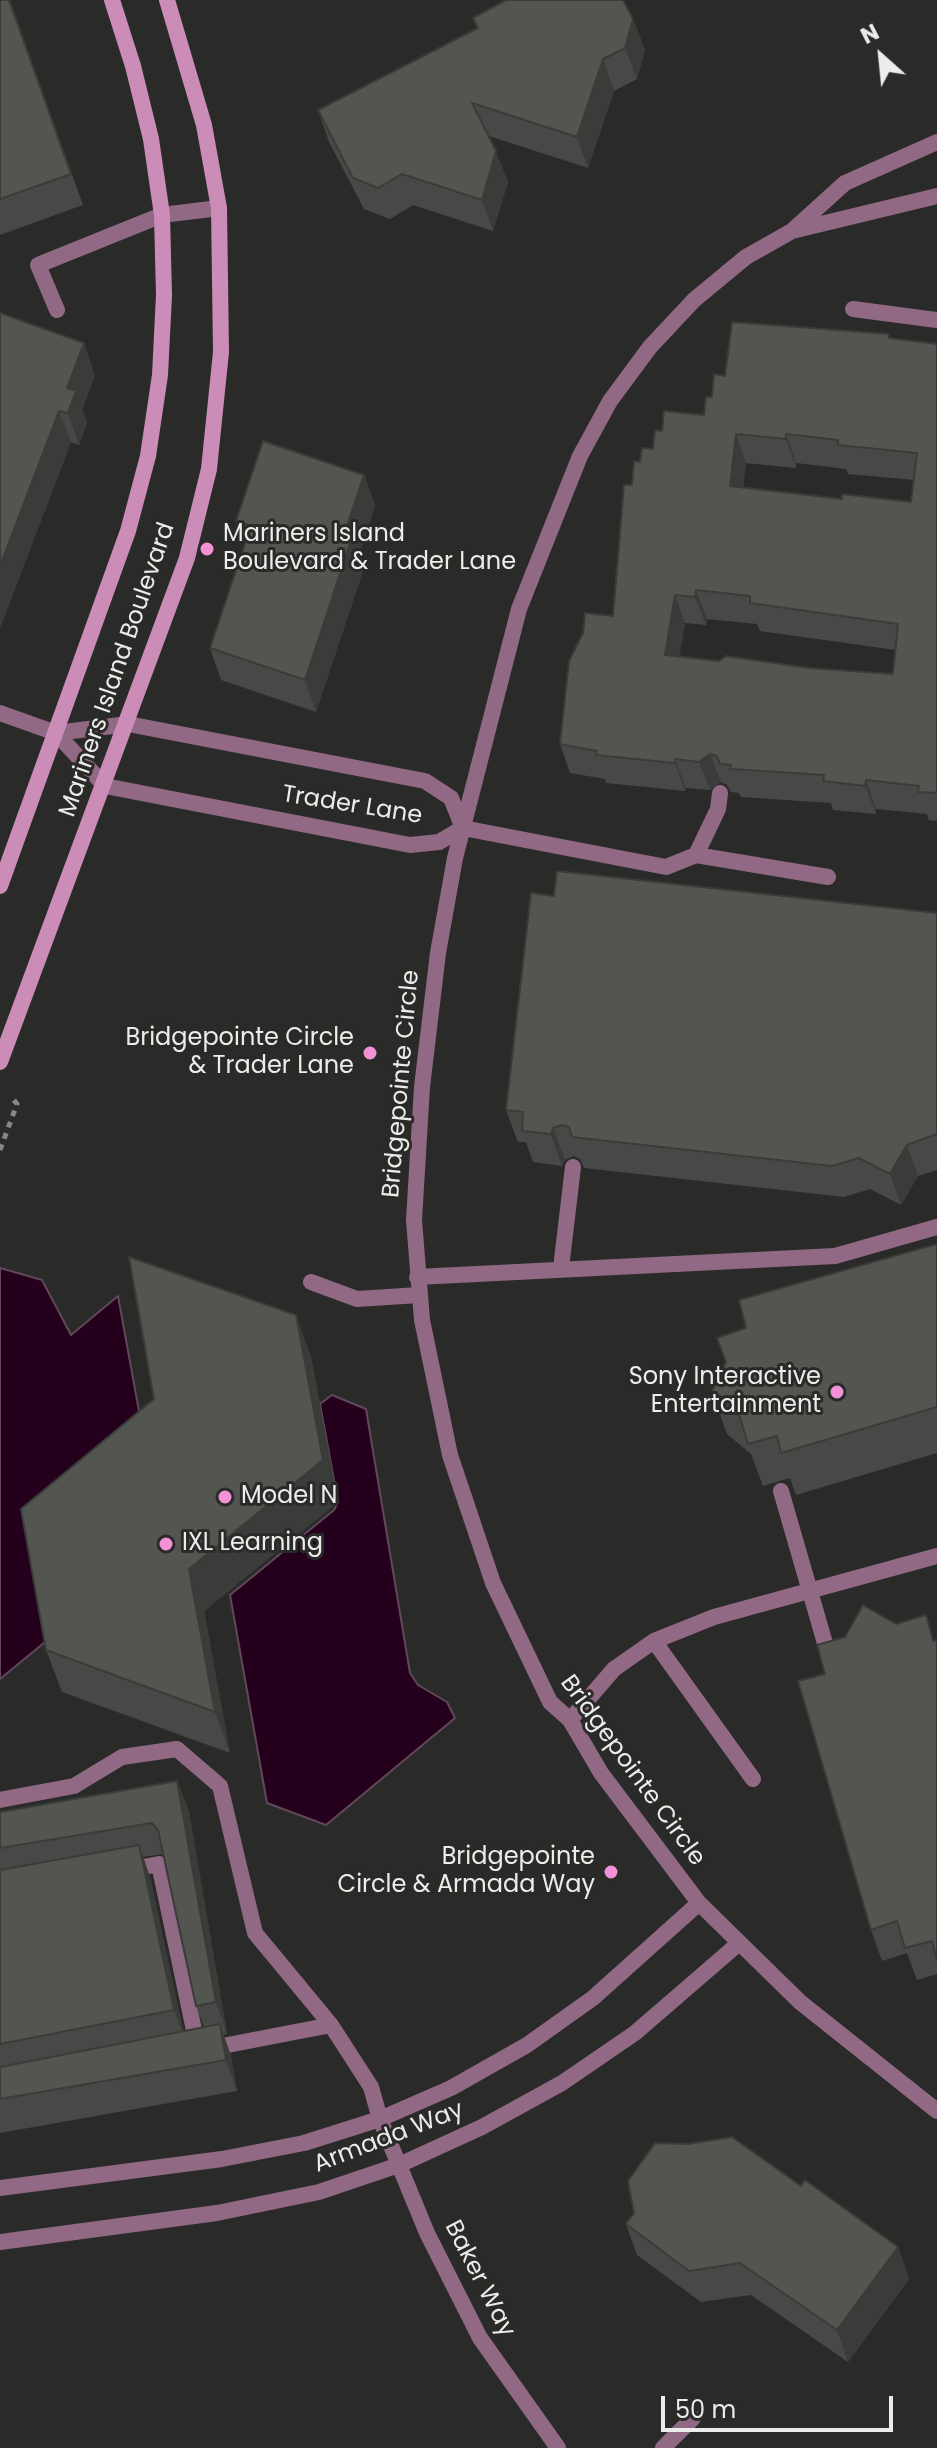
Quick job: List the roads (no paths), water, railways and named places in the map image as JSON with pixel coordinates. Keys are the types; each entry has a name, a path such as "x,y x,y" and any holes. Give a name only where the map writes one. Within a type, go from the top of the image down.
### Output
{"main road":[{"name":"Mariners Island Boulevard","path":"0,886 128,531 148,456 160,375 164,295 162,215 151,139 112,0"},
{"name":"Mariners Island Boulevard","path":"0,1062 105,786 187,558 209,469 221,352 219,208 204,125 167,0"}],"street":[{"name":"Bridgepointe Circle","path":"937,142 845,183 792,231 737,264 672,321 622,383 595,426 553,517 519,609 463,828 438,953 418,1118 414,1185 419,1295 442,1422 481,1551 550,1702 570,1720 601,1773 699,1903 800,2002 937,2111"},
{"name":"Bridgepointe Circle","path":"792,231 937,196"},
{"path":"57,310 38,265 162,215 219,208"},
{"path":"853,309 937,320"},
{"name":"Trader Lane","path":"0,713 56,733 128,724 425,781 451,798 463,828 439,842 410,845 105,786 56,733"},
{"path":"696,855 718,809 720,793"},
{"path":"463,828 666,867 696,855 828,877"},
{"path":"561,1268 573,1167"},
{"path":"417,1277 835,1256 937,1227"},
{"path":"311,1282 357,1299 419,1295"},
{"path":"781,1491 831,1666"},
{"path":"570,1720 614,1669 654,1641 714,1617 937,1556"},
{"path":"654,1641 753,1779"},
{"name":"Baker Way","path":"0,1800 74,1786 122,1757 177,1749 220,1786 255,1933 331,2025 371,2087 380,2119 427,2233 480,2338 558,2448"},
{"path":"116,1872 159,1864 191,2052 331,2025"},
{"name":"Armada Way","path":"0,2188 222,2159 304,2143 380,2119 451,2088 527,2045 593,1998 699,1903"},
{"name":"Armada Way","path":"0,2242 217,2213 319,2192 399,2165 482,2127 562,2083 635,2033 738,1944"},
{"path":"663,2448 693,2418"}],"place":[{"name":"Mariners Island Boulevard & Trader Lane","path":"207,549"},
{"name":"Bridgepointe Circle & Trader Lane","path":"370,1053"},
{"name":"Sony Interactive Entertainment","path":"837,1392"},
{"name":"Model N","path":"225,1497"},
{"name":"IXL Learning","path":"166,1544"},
{"name":"Bridgepointe Circle & Armada Way","path":"611,1872"}]}
